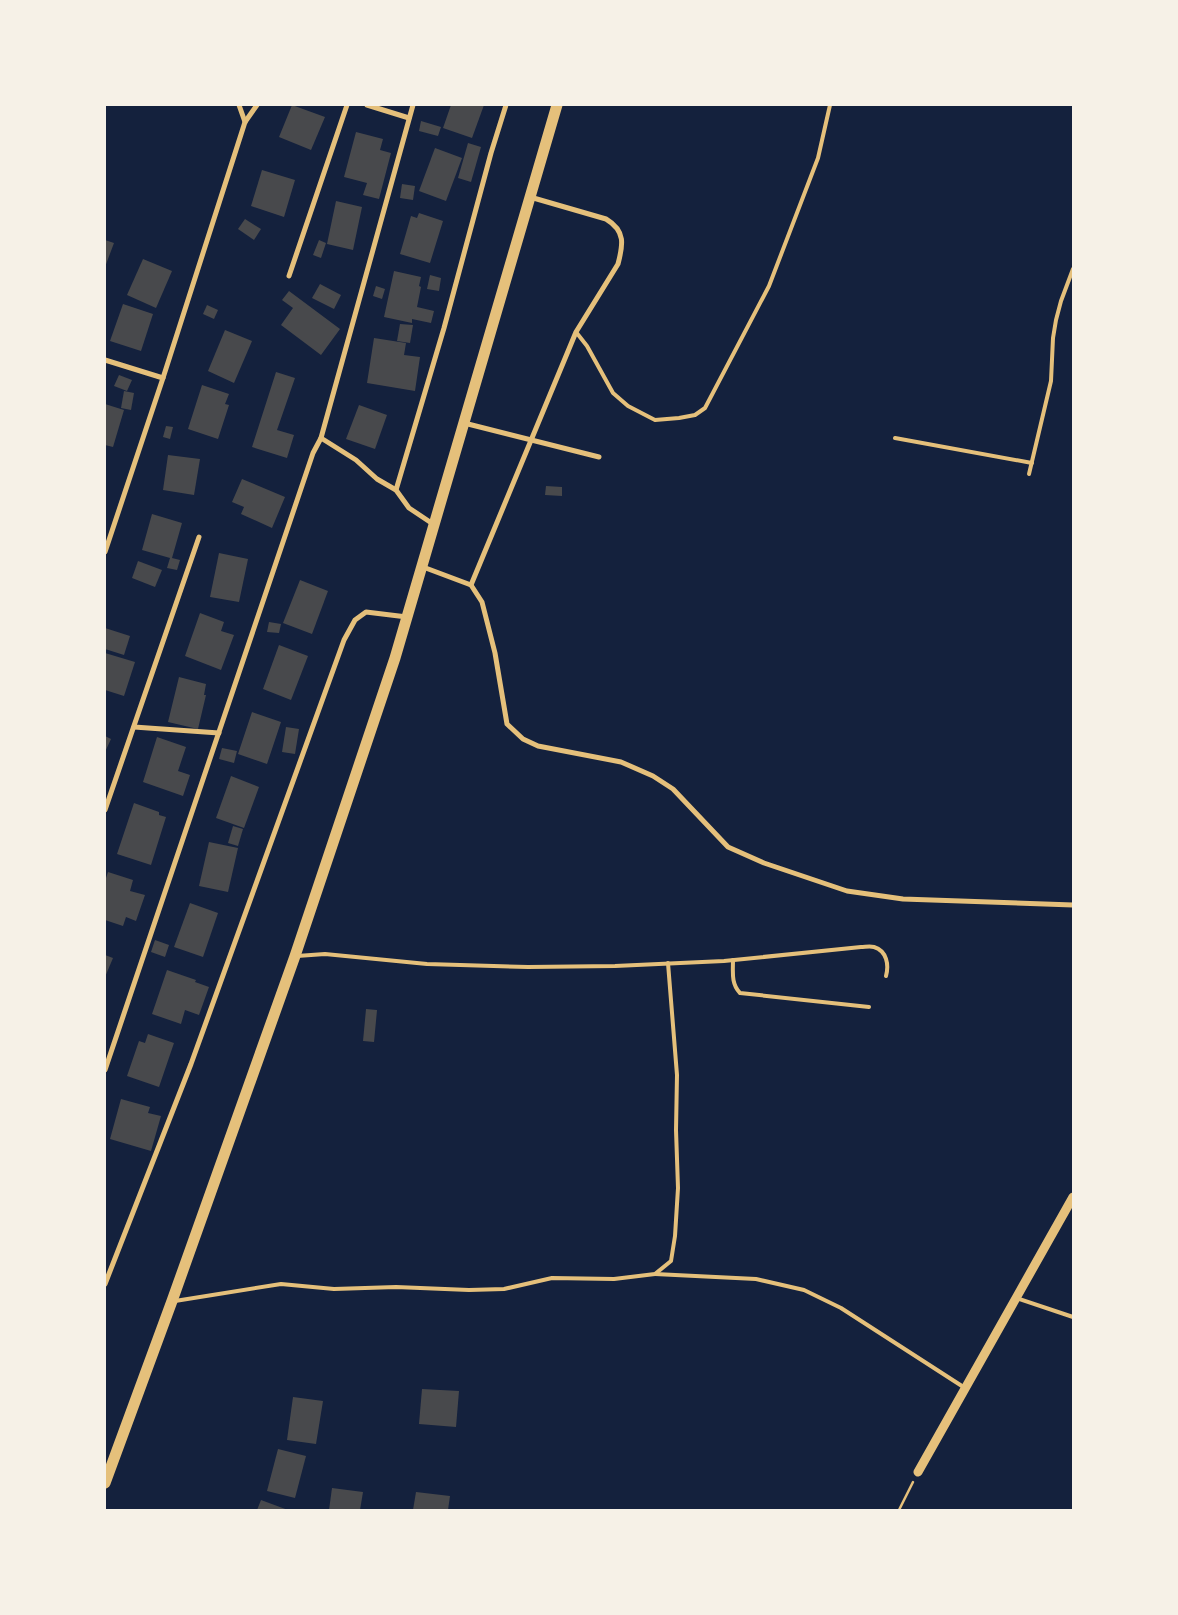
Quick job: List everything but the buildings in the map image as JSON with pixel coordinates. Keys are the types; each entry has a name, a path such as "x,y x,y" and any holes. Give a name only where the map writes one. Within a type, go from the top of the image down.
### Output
{"main road":[{"path":"105,1483 295,956 407,617 557,105"}],"street":[{"path":"238,105 245,122"},
{"path":"105,552 245,122 257,105"},
{"path":"289,276 347,105"},
{"path":"367,105 410,118"},
{"path":"105,1070 310,463 321,438 413,105"},
{"path":"396,490 444,328 491,153 506,105"},
{"path":"471,585 576,332 618,264 623,241 614,224 606,219 530,197"},
{"path":"105,360 163,378"},
{"path":"464,423 599,457"},
{"path":"321,438 356,460 377,479 396,490 409,508 433,525"},
{"path":"105,810 107,798 134,727 199,537"},
{"path":"422,566 471,585 482,602 495,653 507,724 523,739 538,746 621,762 653,776 672,789 728,847 764,863 848,891 903,899 1073,905"},
{"path":"105,1284 191,1064 344,640 356,620 366,612 407,617"},
{"path":"134,727 219,733"},
{"path":"918,1472 1073,1197"}],"lane":[{"path":"576,332 587,346 613,393 628,406 655,420 679,418 695,414 705,408 769,286 818,158 830,105"},
{"path":"1029,474 1051,381 1053,338 1056,320 1073,269"},
{"path":"895,438 1032,463"},
{"path":"295,956 325,954 427,964 518,967 615,966 733,960 875,947 884,954 888,967 886,976"},
{"path":"733,960 733,982 735,988 740,993 869,1008"},
{"path":"655,1274 671,1261 676,1236 677,1075 668,963"},
{"path":"172,1301 281,1284 334,1289 396,1287 469,1290 504,1289 552,1278 614,1279 655,1274 756,1279 804,1290 841,1308 965,1388"},
{"path":"1016,1298 1073,1317"}],"path":[{"path":"899,1510 918,1472"}]}
